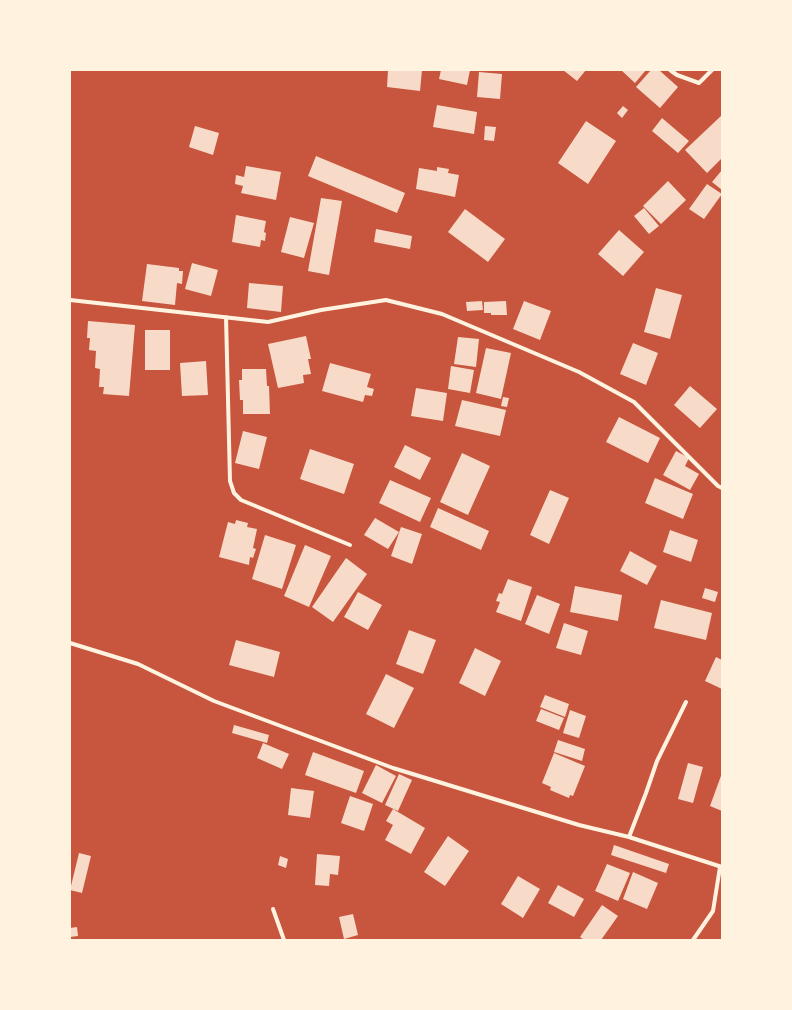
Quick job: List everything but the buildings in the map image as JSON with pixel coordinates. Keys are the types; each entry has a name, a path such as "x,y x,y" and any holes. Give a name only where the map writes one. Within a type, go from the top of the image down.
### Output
{"street":[{"path":"670,70 676,75 699,83 712,70"},
{"path":"70,300 268,322 321,310 386,300 442,314 579,372 634,402 718,486 722,488"},
{"path":"226,317 230,481 234,493 241,500 350,545"},
{"path":"70,643 138,664 214,701 393,768 579,825 629,837 721,867 713,911 693,940"},
{"path":"629,837 657,761 686,702"},
{"path":"273,909 284,940"}]}
